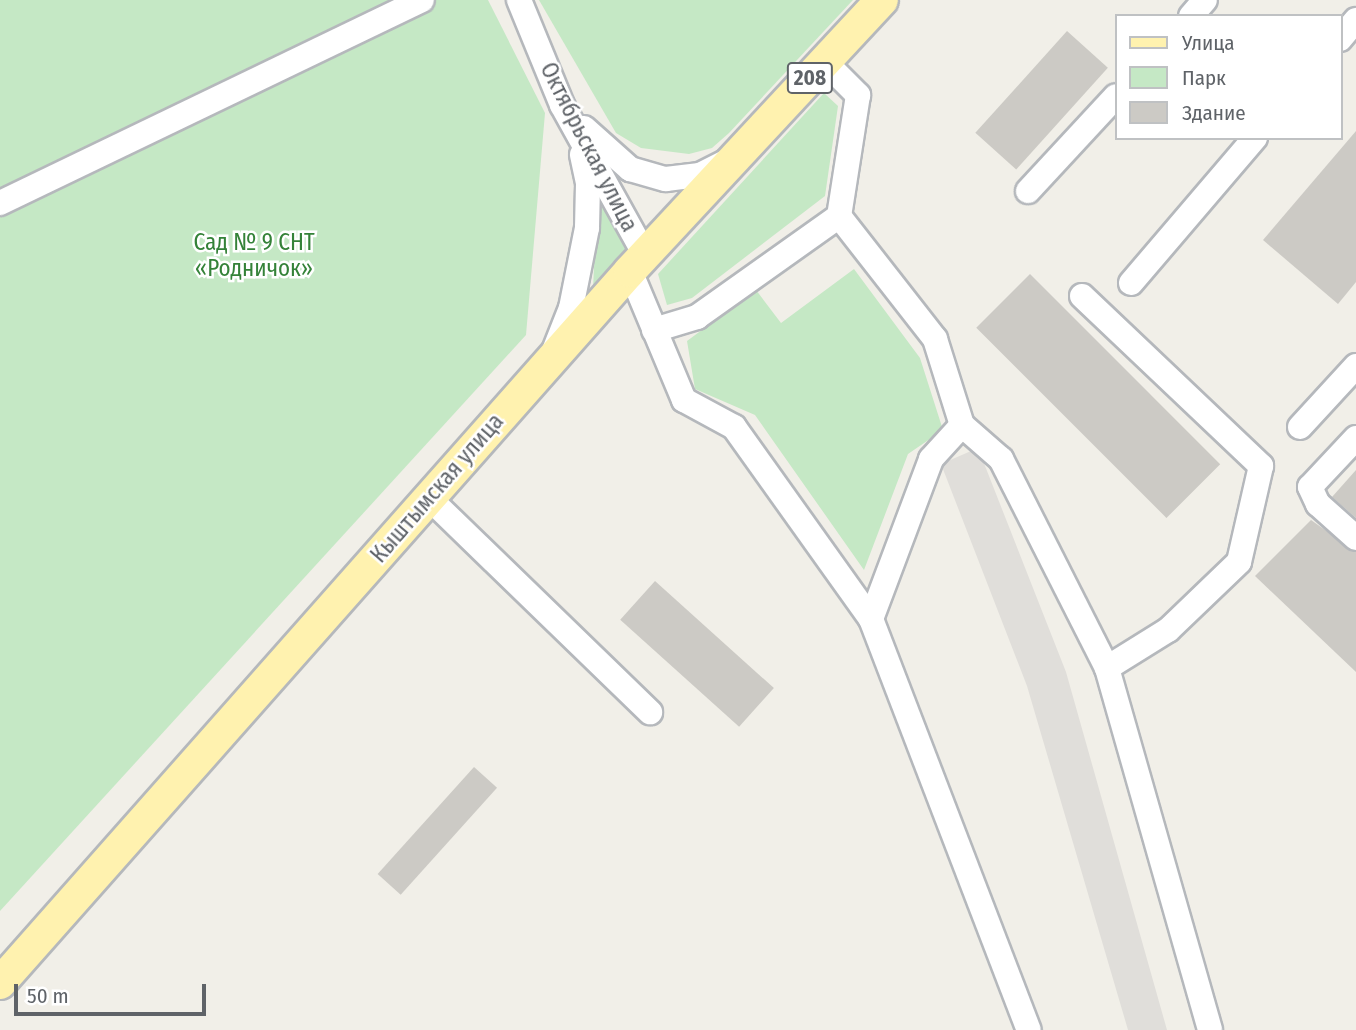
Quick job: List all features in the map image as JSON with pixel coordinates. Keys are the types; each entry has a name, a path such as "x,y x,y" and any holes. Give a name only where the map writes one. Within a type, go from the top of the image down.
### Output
{"main road":[{"name":"Кыштымская улица","path":"0,983 637,263 880,1"}],"street":[{"path":"0,203 422,0"},
{"name":"Октябрьская улица","path":"519,0 562,105 637,263 654,330 684,400 734,428 872,619 1029,1030"},
{"path":"1193,14 1205,0"},
{"path":"1342,37 1356,20"},
{"path":"654,330 697,317 839,216 858,95 825,62"},
{"path":"1028,191 1114,98"},
{"path":"562,105 630,169 666,179 700,175 737,156"},
{"path":"551,359 571,308 587,228 588,183 562,105"},
{"path":"1131,284 1253,140"},
{"path":"839,216 935,339 962,425 1001,459 1107,667 1210,1030"},
{"path":"1082,296 1261,466 1239,562 1168,630 1107,667"},
{"path":"1300,427 1356,366"},
{"path":"872,619 931,459 962,425"},
{"path":"1356,438 1310,487 1318,504 1356,538"},
{"path":"429,498 650,712"}],"shaded area":[{"path":"978,448 1066,672 1167,1030 1128,1030 1027,686 941,464"}],"green space":[{"name":"Сад № 9 СНТ «Родничок»","path":"0,0 488,0 545,113 526,335 0,911"},
{"path":"539,0 853,0 729,133 712,148 689,154 641,148 616,133"},
{"path":"824,93 838,106 825,196 692,298 667,305 658,274"},
{"path":"602,195 630,251 593,290 597,199"},
{"path":"854,269 920,358 943,430 908,454 864,570 755,415 695,389 687,341 756,290 781,323"}],"building":[{"path":"1067,31 1108,68 1016,170 975,133"},
{"path":"1356,131 1356,282 1338,304 1263,240"},
{"path":"1030,274 1220,464 1166,518 976,328"},
{"path":"1356,470 1356,518 1332,497"},
{"path":"1311,520 1356,552 1356,672 1255,576"},
{"path":"655,581 774,688 739,727 620,620"},
{"path":"474,767 497,788 401,895 378,874"}]}
